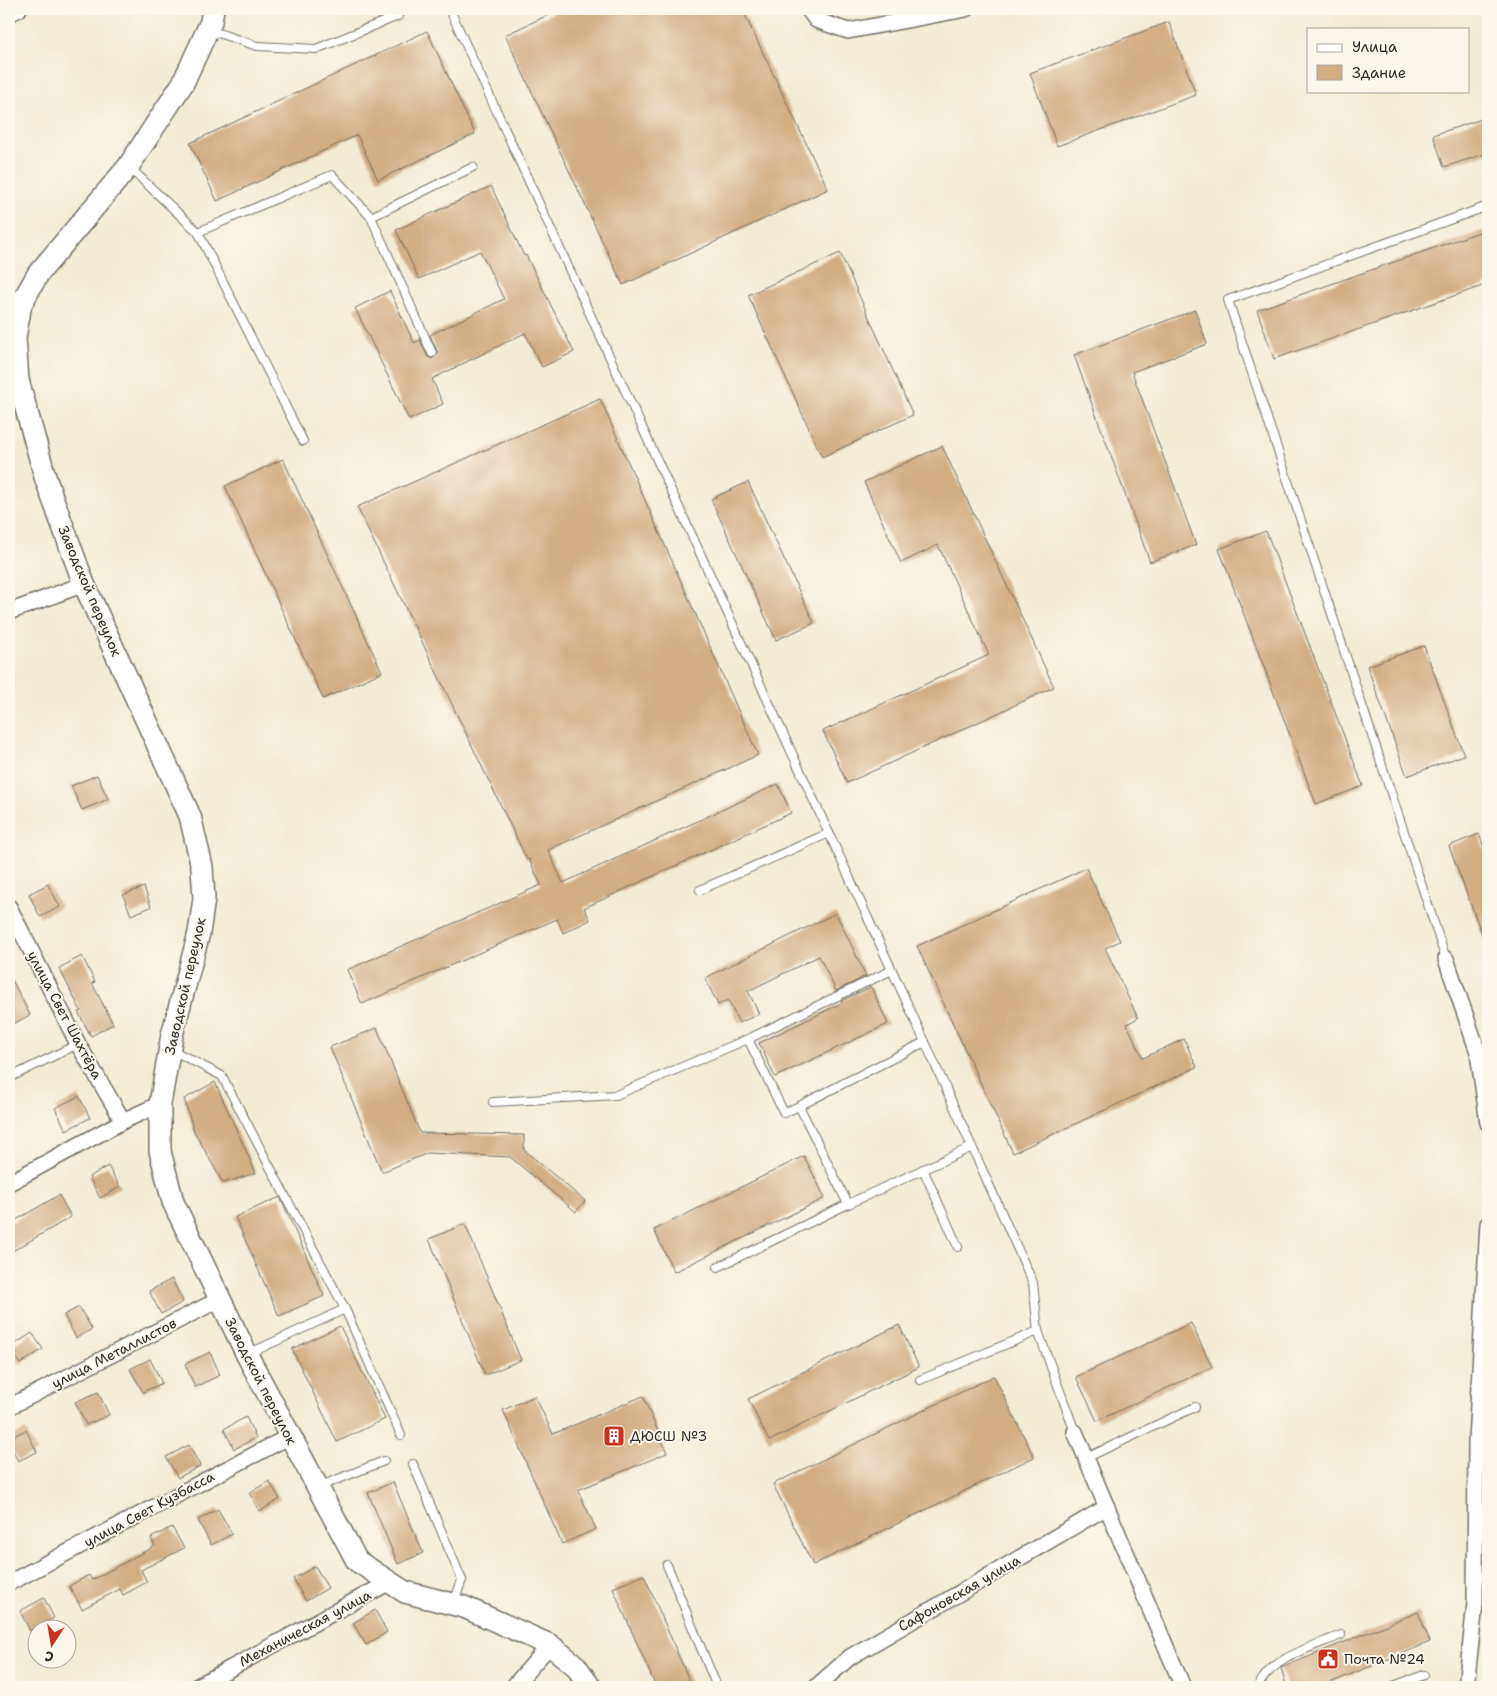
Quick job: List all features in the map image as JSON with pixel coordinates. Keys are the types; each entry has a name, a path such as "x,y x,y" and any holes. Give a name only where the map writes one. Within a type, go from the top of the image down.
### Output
{"main road":[{"name":"Заводской переулок","path":"213,9 208,29 183,83 128,167 38,274 21,304 15,338 18,380 30,430 46,480 84,584 190,816 202,868 204,899 199,934 170,1049 160,1104 160,1151 173,1202 247,1355 357,1561 388,1583 405,1592 453,1604 550,1645 576,1666 590,1687"}],"street":[{"path":"9,14 19,9"},
{"path":"808,9 816,20 848,31 966,9"},
{"path":"9,612 84,584"},
{"name":"улица Свет Шахтёра","path":"9,907 78,1044 122,1121"},
{"path":"1446,959 1478,1052 1488,1123"},
{"path":"9,1183 122,1121 160,1104"},
{"path":"1466,1687 1475,1604 1476,1441 1488,1224"},
{"name":"улица Металлистов","path":"9,1406 220,1299"},
{"path":"1075,1432 1183,1687"},
{"name":"улица Свет Кузбасса","path":"9,1583 290,1436"},
{"name":"Сафоновская улица","path":"816,1687 850,1657 1107,1507"},
{"name":"Механическая улица","path":"196,1687 388,1583"},
{"path":"513,1687 550,1645"}],"lane":[{"path":"450,10 892,970 1033,1283 1038,1331 1075,1432"},
{"path":"208,29 257,46 316,49 398,16"},
{"path":"128,167 198,232 303,441"},
{"path":"371,217 472,167"},
{"path":"198,232 332,175 371,217 432,353"},
{"path":"1446,959 1228,300 1488,206"},
{"path":"700,890 828,833"},
{"path":"493,1102 616,1095 748,1039 892,970"},
{"path":"748,1039 784,1113 924,1042"},
{"path":"9,1078 78,1044"},
{"path":"170,1049 222,1076 345,1308 401,1435"},
{"path":"798,1106 848,1204"},
{"path":"718,1267 972,1147"},
{"path":"923,1170 958,1247"},
{"path":"247,1355 345,1308"},
{"path":"920,1380 1038,1331"},
{"path":"1086,1458 1195,1407"},
{"path":"317,1488 384,1461"},
{"path":"413,1464 462,1580 453,1604"},
{"path":"667,1565 717,1687"},
{"path":"1258,1687 1264,1674 1280,1662 1340,1635"},
{"path":"1390,1687 1424,1675"}],"building":[{"path":"561,9 742,9 828,189 623,285 505,35"},
{"path":"1169,22 1196,95 1057,146 1030,73"},
{"path":"427,31 475,134 378,180 357,135 217,201 190,143"},
{"path":"1488,117 1488,153 1444,167 1433,135"},
{"path":"491,186 524,256 526,255 574,352 542,367 525,333 432,379 443,404 409,420 355,308 390,291 414,343 420,340 427,356 432,359 438,353 430,335 504,299 480,251 419,279 396,230"},
{"path":"1488,229 1488,284 1274,359 1257,310"},
{"path":"840,253 913,415 822,457 748,295"},
{"path":"1195,310 1207,344 1132,372 1196,545 1150,562 1074,355"},
{"path":"600,399 758,755 548,850 563,883 778,784 791,813 584,908 590,920 563,933 557,919 362,1004 347,970 541,885 529,859 527,860 357,507"},
{"path":"942,446 1054,687 847,783 823,731 989,655 938,545 901,563 864,482"},
{"path":"283,459 382,672 323,699 225,486"},
{"path":"748,482 814,623 776,640 711,499"},
{"path":"1266,531 1363,786 1316,804 1219,549"},
{"path":"1424,646 1464,755 1407,776 1367,666"},
{"path":"97,775 108,799 82,810 71,786"},
{"path":"1479,834 1488,859 1487,948 1449,846"},
{"path":"1086,868 1120,941 1105,948 1138,1018 1127,1024 1143,1058 1184,1039 1197,1067 1013,1153 917,946"},
{"path":"48,884 60,907 40,917 29,894"},
{"path":"144,887 151,907 131,915 123,895"},
{"path":"836,913 866,976 836,991 819,956 748,991 759,1014 739,1023 728,1000 718,1005 705,978"},
{"path":"82,956 95,982 92,983 113,1024 91,1036 78,1012 81,1011 59,968"},
{"path":"9,974 30,1015 9,1026"},
{"path":"871,987 888,1024 775,1077 759,1043"},
{"path":"377,1028 420,1133 524,1135 524,1150 585,1201 576,1212 510,1157 428,1153 382,1172 330,1047"},
{"path":"215,1082 256,1173 223,1183 194,1131 184,1099"},
{"path":"79,1096 90,1118 66,1130 55,1108"},
{"path":"804,1156 825,1198 674,1272 654,1230"},
{"path":"108,1166 120,1187 100,1198 89,1177"},
{"path":"59,1195 71,1217 9,1253 9,1224"},
{"path":"280,1197 324,1296 279,1316 235,1217"},
{"path":"465,1224 521,1360 485,1375 429,1239"},
{"path":"172,1279 183,1302 161,1314 149,1291"},
{"path":"79,1307 92,1329 76,1338 64,1315"},
{"path":"1191,1323 1212,1367 1097,1421 1076,1377"},
{"path":"899,1325 919,1367 769,1441 748,1399"},
{"path":"340,1326 385,1419 337,1442 292,1349"},
{"path":"32,1333 43,1349 20,1364 9,1348"},
{"path":"210,1352 220,1375 195,1387 185,1364"},
{"path":"150,1359 162,1383 143,1392 130,1369"},
{"path":"994,1376 1034,1457 813,1565 773,1484"},
{"path":"98,1392 109,1415 86,1425 75,1402"},
{"path":"535,1396 553,1434 643,1396 667,1453 578,1490 596,1529 562,1544 503,1410"},
{"path":"246,1417 256,1438 234,1449 224,1429"},
{"path":"26,1430 37,1452 18,1461 9,1443 9,1438"},
{"path":"189,1445 200,1466 178,1478 166,1457"},
{"path":"269,1481 280,1499 260,1511 249,1493"},
{"path":"393,1482 423,1553 398,1564 368,1493"},
{"path":"218,1509 232,1534 211,1545 198,1520"},
{"path":"172,1527 184,1548 141,1570 147,1582 123,1595 120,1589 82,1609 69,1586 89,1575 92,1580 155,1546 151,1538"},
{"path":"315,1566 328,1588 306,1601 293,1579"},
{"path":"644,1575 692,1687 656,1687 613,1588"},
{"path":"44,1598 54,1618 28,1618 28,1627 20,1611"},
{"path":"375,1610 387,1632 366,1645 353,1623"},
{"path":"1418,1612 1430,1642 1320,1687 1287,1687 1281,1668"}],"place":[{"name":"ДЮСШ №3","path":"614,1436"},
{"name":"Почта №24","path":"1328,1659"}]}
